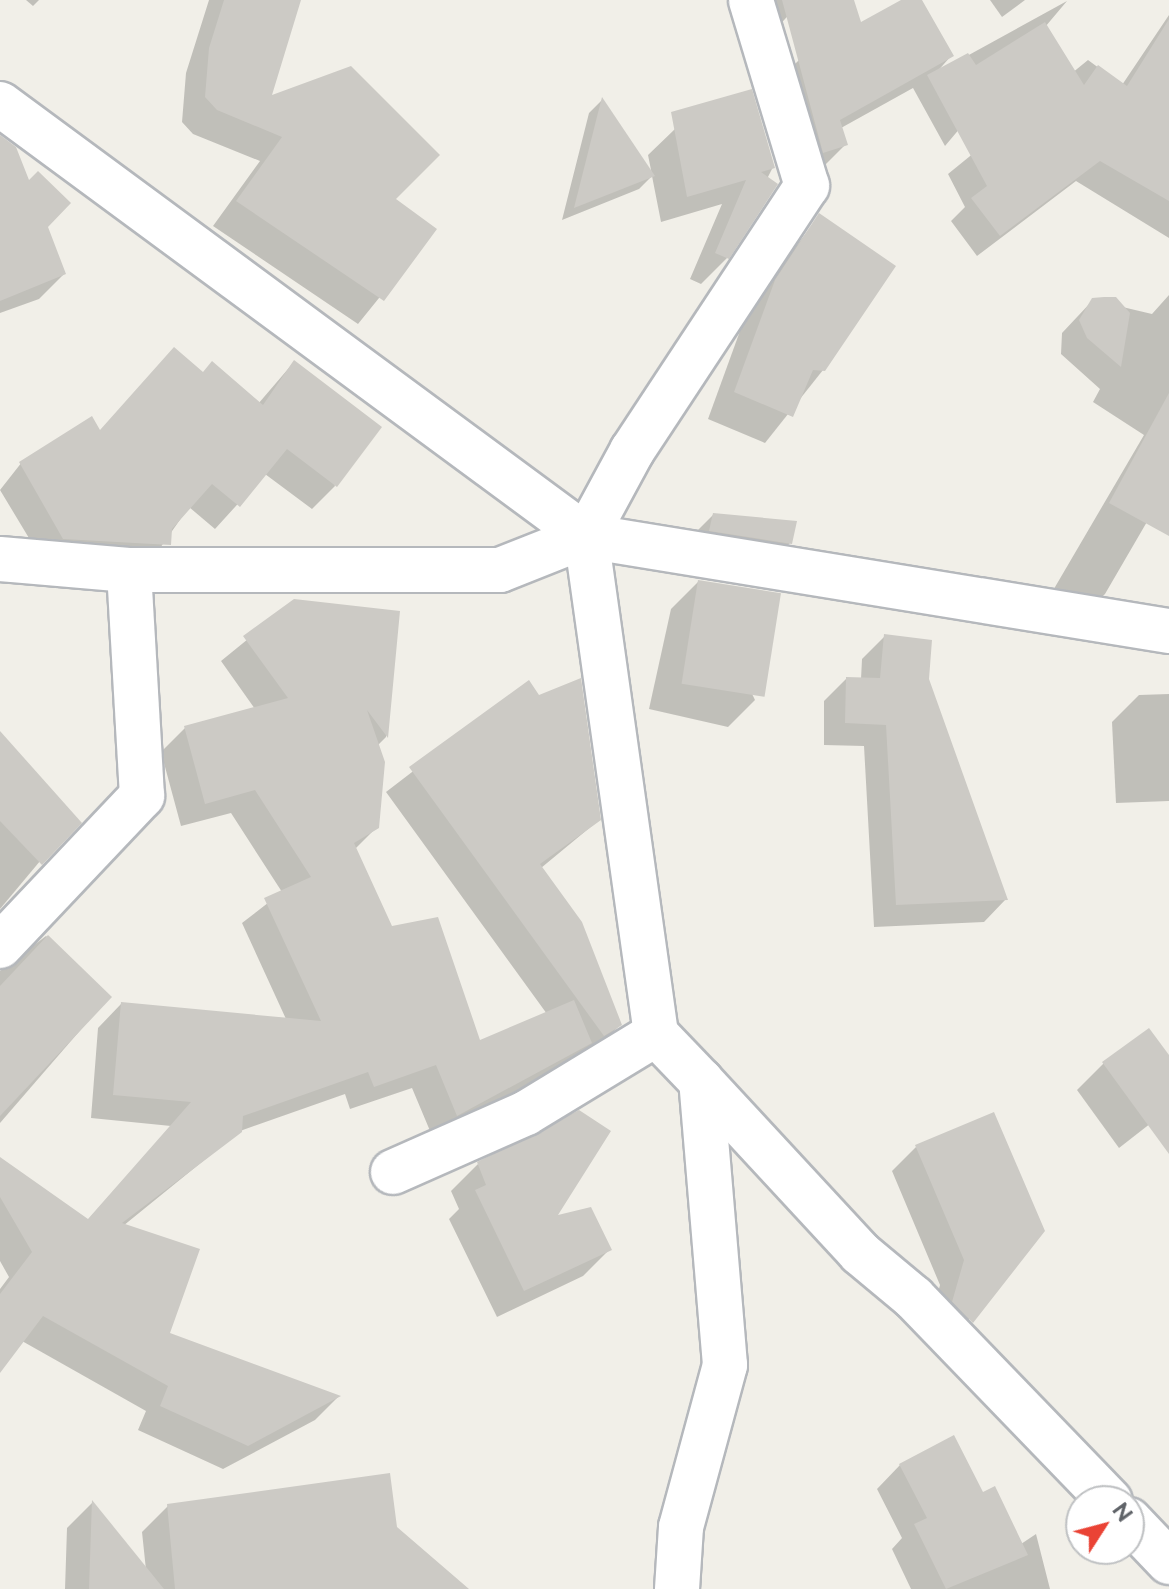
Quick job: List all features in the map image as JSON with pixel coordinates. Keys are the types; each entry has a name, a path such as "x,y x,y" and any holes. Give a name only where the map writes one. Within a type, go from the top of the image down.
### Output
{"street":[{"path":"751,0 807,186 632,451 586,536 656,1034 860,1253 914,1298 1095,1485"},
{"path":"0,104 586,536 1169,631"},
{"path":"0,559 129,570 500,570 586,536"},
{"path":"0,946 142,796 129,570"},
{"path":"393,1172 526,1113 656,1034"},
{"path":"677,1589 681,1527 725,1365 701,1081"},
{"path":"1145,1537 1169,1562"}],"building":[{"path":"224,0 301,0 272,95 351,66 440,155 396,199 437,229 384,301 236,201 282,137 217,110 205,97 209,48"},
{"path":"782,0 854,0 861,22 901,0 922,0 954,56 840,120 848,145 823,153"},
{"path":"1169,19 1169,201 1100,161 1000,236 971,198 987,186 927,75 968,53 976,65 1045,22 1084,85 1098,65 1127,86"},
{"path":"752,89 775,168 761,172 778,184 729,259 715,253 746,180 687,197 671,112"},
{"path":"602,97 655,176 574,208"},
{"path":"0,135 16,147 29,180 38,171 71,203 48,227 66,274 0,301"},
{"path":"819,213 896,266 825,371 813,370 793,417 734,392 775,280"},
{"path":"1116,297 1130,313 1121,367 1087,338 1079,320 1092,298"},
{"path":"174,347 203,372 212,361 263,405 294,360 382,427 337,487 287,449 240,507 212,484 172,529 171,545 63,539 19,462 92,416 100,430"},
{"path":"1169,393 1169,536 1109,503"},
{"path":"713,513 797,521 792,544 709,531"},
{"path":"698,580 781,593 765,697 682,684"},
{"path":"294,599 400,611 388,738 367,710 385,762 379,828 354,843 392,926 438,917 480,1040 574,1000 592,1043 457,1116 436,1065 374,1087 368,1072 243,1116 242,1132 122,1223 200,1249 170,1333 341,1396 248,1446 160,1406 168,1386 43,1316 0,1373 0,1294 32,1252 0,1197 0,1157 88,1219 191,1102 113,1095 121,1002 321,1021 264,898 311,877 255,790 205,804 184,726 288,698 243,636"},
{"path":"884,634 932,640 929,679 1008,900 896,905 886,725 845,723 846,677 880,678"},
{"path":"581,678 601,820 540,864 582,922 622,1025 604,1036 409,767 529,680 539,695"},
{"path":"0,731 82,823 42,865 0,821"},
{"path":"48,935 112,997 0,1116 0,986"},
{"path":"1149,1028 1169,1055 1169,1154 1102,1062"},
{"path":"579,1110 611,1131 558,1215 591,1207 612,1250 524,1291 475,1190 486,1185 477,1162"},
{"path":"994,1112 1045,1231 973,1323 952,1302 964,1260 915,1145"},
{"path":"954,1435 983,1492 995,1486 1028,1555 946,1589 914,1524 927,1518 899,1464"},
{"path":"390,1473 397,1527 469,1589 175,1589 167,1504"},
{"path":"92,1500 164,1589 89,1589"}]}
